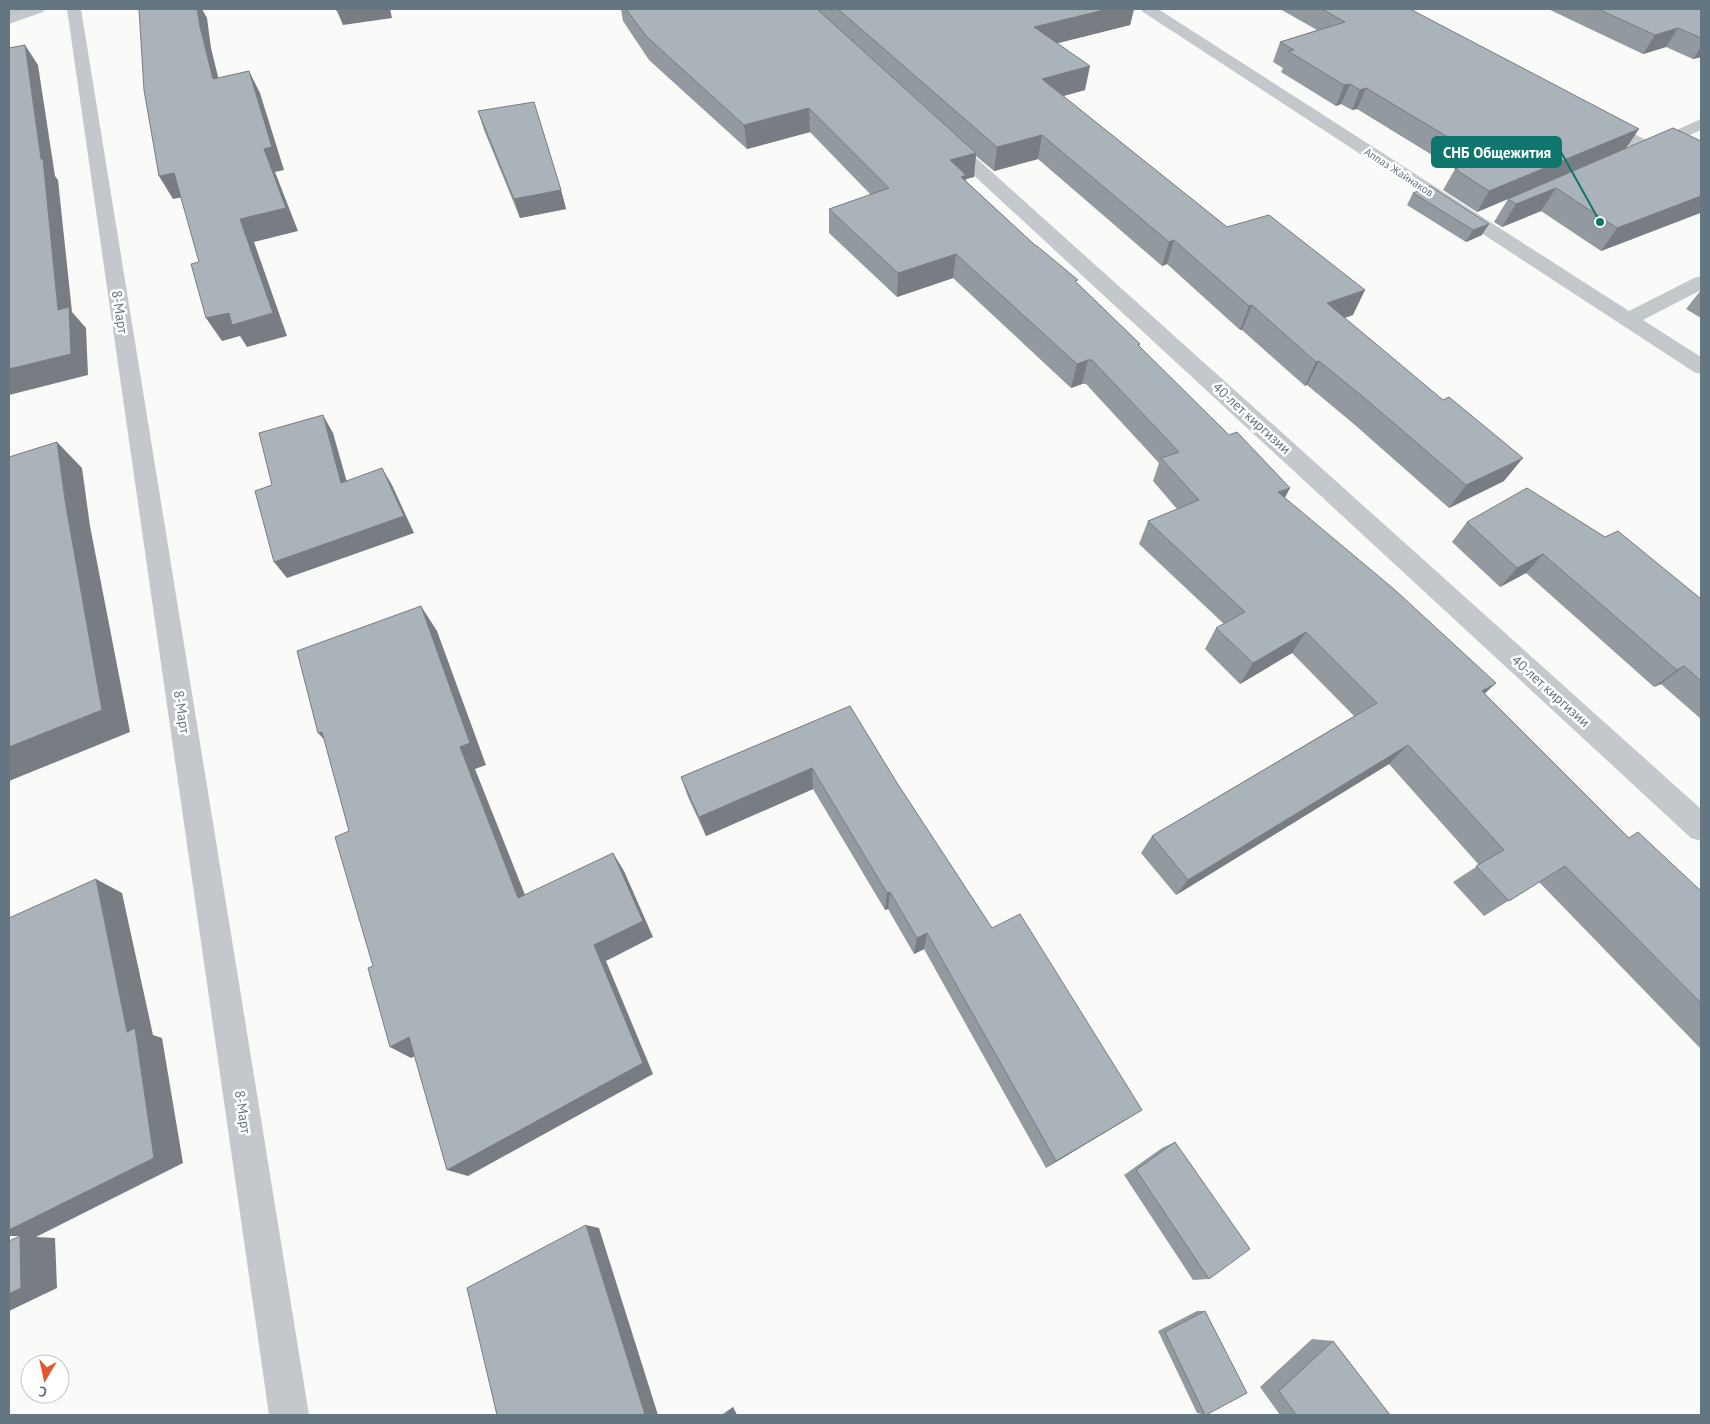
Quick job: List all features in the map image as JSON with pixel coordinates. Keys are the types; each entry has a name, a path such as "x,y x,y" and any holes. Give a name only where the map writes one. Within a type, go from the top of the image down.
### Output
{"street":[{"path":"9,20 38,9"},
{"name":"8-Март","path":"74,9 289,1415"},
{"name":"Аппаз Жайнаков","path":"1148,9 1701,366"},
{"path":"1589,116 1649,148"},
{"path":"1631,156 1701,124"},
{"name":"40-лет киргизии","path":"935,130 1701,828"},
{"path":"1476,221 1494,214"},
{"path":"1628,320 1701,282"}],"building":[{"path":"139,9 197,9 213,79 249,71 272,147 264,149 286,208 240,219 273,313 232,325 229,313 206,318 191,264 199,262 174,173 159,176 144,90"},
{"path":"626,9 817,9 976,153 950,160 966,175 961,177 1036,246 1078,280 1075,281 1229,435 1237,432 1290,488 1278,492 1395,590 1496,683 1482,691 1629,838 1638,832 1701,891 1701,1003 1565,866 1509,901 1476,866 1504,850 1408,745 1188,880 1152,836 1377,703 1306,632 1253,663 1216,628 1245,612 1148,521 1199,500 1161,458 1179,452 1092,360 1077,364 956,254 898,273 829,209 889,188 809,108 744,125 646,36"},
{"path":"838,9 1108,9 1034,27 1090,66 1042,79 1227,227 1269,215 1365,290 1327,303 1443,400 1449,397 1523,458 1466,485 1368,401 1319,361 1316,362 1252,305 1249,306 1174,240 1169,242 1042,135 997,147"},
{"path":"1322,9 1410,9 1639,129 1489,191 1455,169 1483,158 1366,88 1360,90 1350,84 1344,85 1288,51 1294,50 1280,42 1345,22"},
{"path":"1598,9 1701,9 1701,38 1678,28 1655,35"},
{"path":"25,45 41,159 43,159 58,310 69,307 71,354 9,369 9,48"},
{"path":"534,102 561,190 514,199 478,111"},
{"path":"1673,128 1701,141 1701,196 1617,228 1556,188 1516,204 1508,199"},
{"path":"1430,186 1489,224 1473,230 1413,193"},
{"path":"323,415 341,483 382,468 404,516 274,562 255,491 272,485 259,433"},
{"path":"57,442 65,500 102,710 9,747 9,457"},
{"path":"1527,488 1605,537 1618,531 1701,599 1701,681 1684,666 1677,670 1543,554 1517,568 1467,522"},
{"path":"421,606 470,743 460,747 518,898 613,853 643,921 594,945 643,1063 447,1170 409,1037 390,1047 368,968 373,966 335,837 349,831 322,732 318,733 297,651"},
{"path":"850,706 897,783 992,928 1020,914 1142,1110 1056,1161 927,933 917,938 890,892 887,893 812,768 699,817 681,777"},
{"path":"96,879 127,1032 135,1028 154,1158 9,1230 9,918"},
{"path":"1175,1142 1250,1249 1209,1279 1136,1170"},
{"path":"586,1225 645,1415 497,1415 467,1288"},
{"path":"20,1236 21,1288 9,1294 9,1241"},
{"path":"1205,1311 1247,1393 1206,1415 1165,1332"},
{"path":"1333,1341 1390,1415 1296,1415 1279,1391"}],"place":[{"name":"СНБ Общежития","path":"1600,222"}]}
